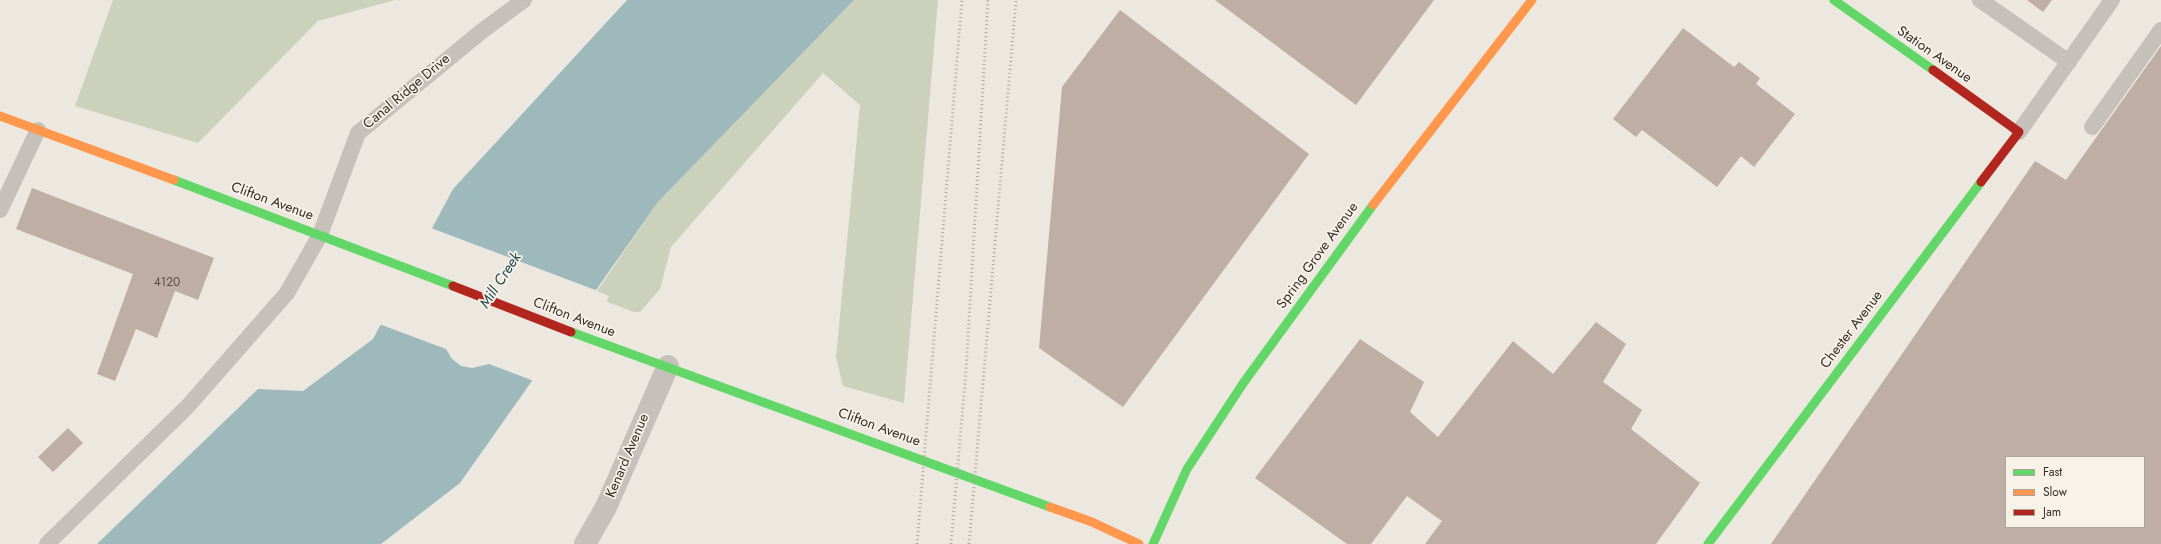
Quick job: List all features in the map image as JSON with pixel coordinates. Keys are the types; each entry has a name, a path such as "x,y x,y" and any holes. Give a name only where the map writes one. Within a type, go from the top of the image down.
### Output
{"main road":[{"name":"Spring Grove Avenue","path":"1153,544 1187,469 1244,382 1359,223 1532,0"},
{"name":"Station Avenue","path":"1834,0 2019,132"},
{"name":"Clifton Avenue","path":"0,116 381,257 593,341 668,366 1092,522 1139,544"},
{"name":"Chester Avenue","path":"1708,544 2019,132"}],"street":[{"name":"Kenard Avenue","path":"585,544 606,507 668,366"}],"lane":[{"name":"Canal Ridge Drive","path":"47,544 188,406 287,293 320,235 358,133 482,31 524,0"},
{"path":"1980,0 2069,62"},
{"path":"2019,132 2112,0"},
{"path":"2092,127 2161,30"},
{"path":"0,210 38,130"}],"green space":[{"path":"113,0 395,0 318,21 198,143 75,106"},
{"path":"854,0 938,0 904,403 843,386 836,357 860,105 823,73 671,247 660,289 640,312 634,312 607,302 609,296 597,291 658,202"}],"water":[{"name":"Mill Creek","path":"627,0 854,0 658,202 460,483 381,544 97,544 258,389 303,391 373,339 453,189"}],"pier":[{"path":"431,228 598,291 534,381 489,364 472,368 461,366 452,359 446,349 379,324"}],"building":[{"path":"1215,0 1434,0 1356,105"},
{"path":"2027,0 2052,0 2043,12"},
{"path":"1120,10 1309,154 1123,407 1039,348 1062,87"},
{"path":"1683,28 1734,67 1739,62 1760,78 1756,84 1795,114 1754,167 1741,156 1717,187 1642,130 1636,137 1613,119"},
{"path":"2161,46 2161,544 1771,544 2035,161 2066,180"},
{"path":"32,188 214,258 198,300 175,291 157,338 136,329 115,381 97,374 133,274 16,229"},
{"path":"1596,322 1626,344 1603,382 1642,410 1631,429 1700,483 1656,544 1425,544 1442,521 1407,496 1371,544 1347,544 1255,478 1360,339 1424,382 1410,412 1438,437 1513,341 1553,374"},
{"path":"68,428 83,443 53,472 38,457"}],"railway":[{"path":"917,544 962,0"},
{"path":"951,544 966,371 988,0"},
{"path":"969,544 1016,0"}],"traffic: fast":[{"path":"1834,0 1933,70"},
{"path":"174,180 453,286"},
{"path":"1708,544 1981,182"},
{"path":"1153,544 1187,469 1244,382 1373,205"},
{"path":"571,332 1050,507"}],"traffic: slow":[{"path":"1373,205 1532,0"},
{"path":"0,116 174,180"},
{"path":"1050,507 1092,522 1139,544"}],"traffic: jam":[{"path":"1933,70 2019,132 1981,182"},
{"path":"453,286 571,332"}]}
